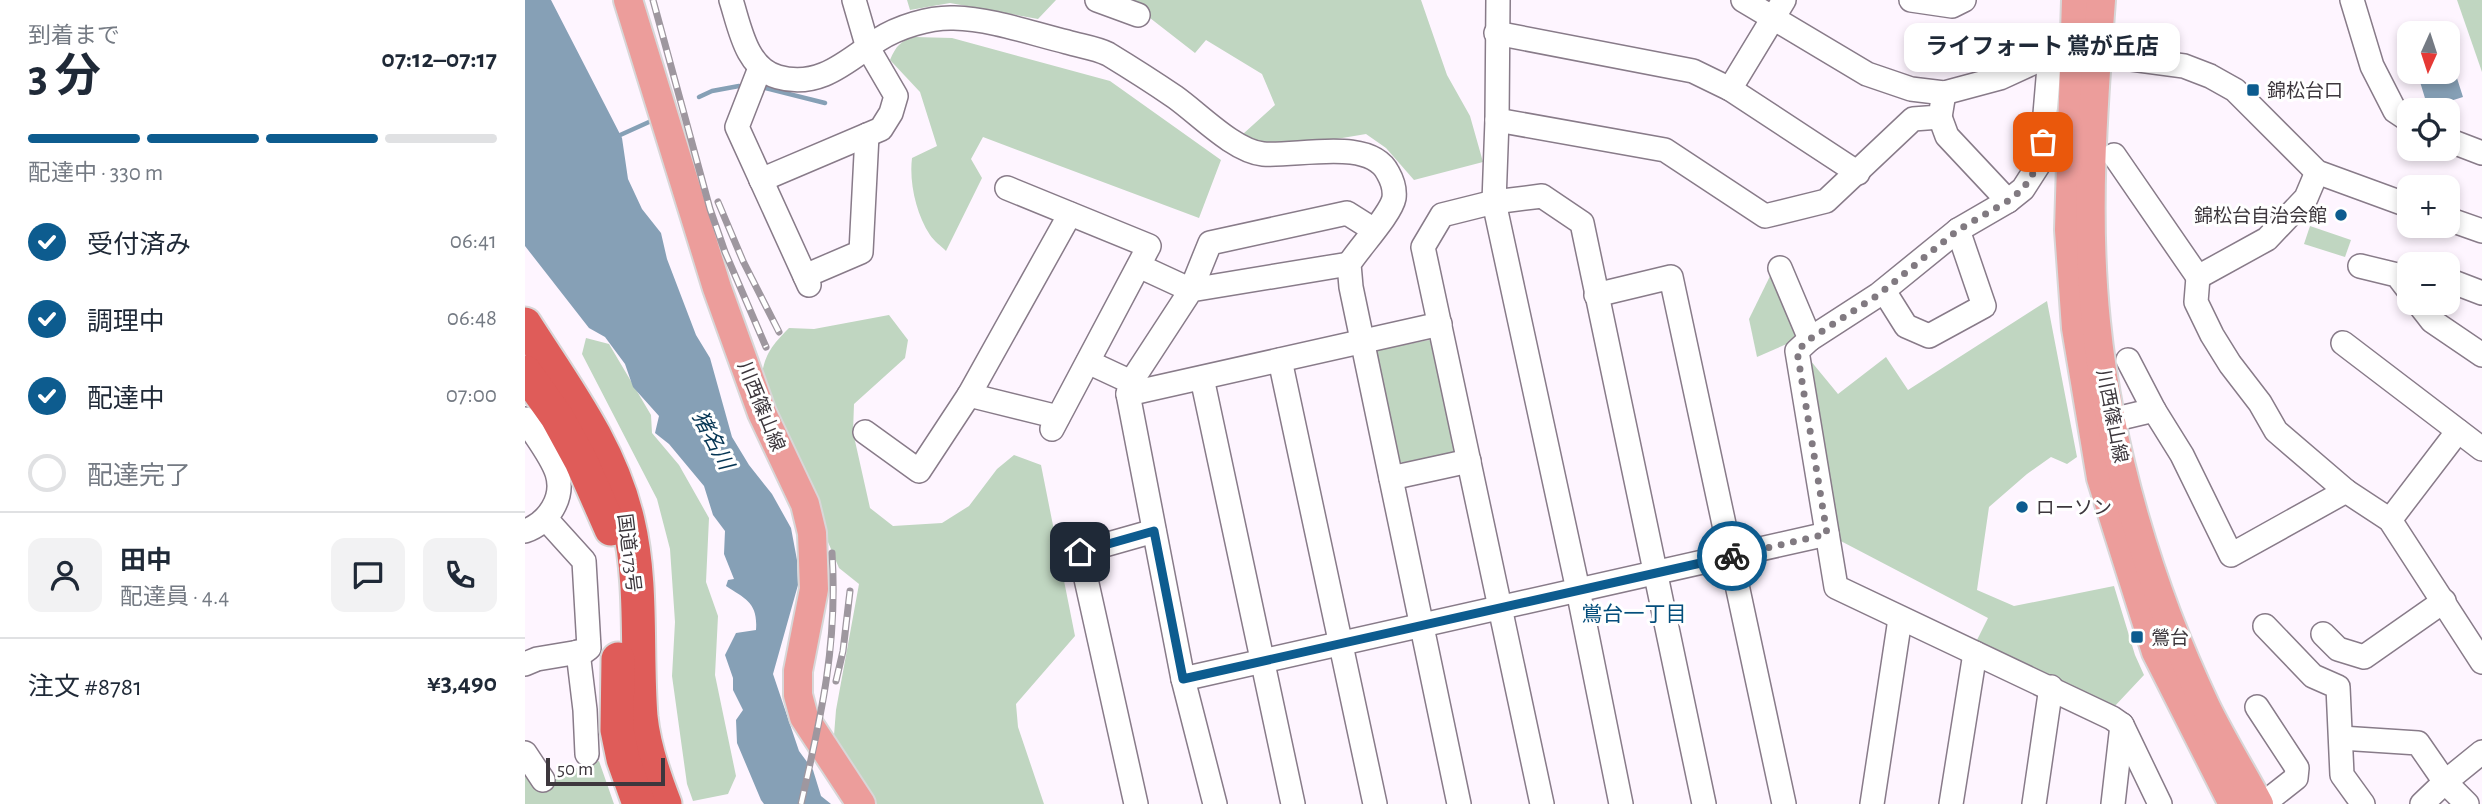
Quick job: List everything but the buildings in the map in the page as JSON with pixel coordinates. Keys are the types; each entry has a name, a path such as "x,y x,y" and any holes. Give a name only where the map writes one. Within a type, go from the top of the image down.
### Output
{"highway":[{"name":"国道173号","path":"525,324 598,438 620,490 629,522 634,557 642,719 652,771 665,804"},
{"name":"国道173号","path":"525,372 557,417 609,520 615,546 619,592 617,730 623,759 639,804"}],"main road":[{"name":"川西篠山線","path":"628,0 717,288 762,413 805,504 813,546 814,589 800,648 798,671 798,695 804,717 861,804"},
{"name":"川西篠山線","path":"2076,0 2069,230 2076,328 2101,423 2170,624 2207,708 2261,804"},
{"name":"川西篠山線","path":"2073,52 2101,0"},
{"name":"川西篠山線","path":"2101,423 2101,478 2156,652 2233,804"}],"street":[{"path":"730,0 749,54 760,68 777,77 798,81 819,77 837,69 880,39 904,28 941,18 977,19 1105,52 1175,98 1247,151 1262,154 1354,152 1375,158 1388,172 1394,197 1349,264 1191,290 1139,266"},
{"path":"761,180 881,129 891,113 896,96 867,48 854,0"},
{"path":"1097,0 1138,15"},
{"path":"1497,0 1494,202 1621,804"},
{"path":"1743,0 1779,8 1867,74 1911,89 1944,93 2000,78 2073,52 2184,66 2219,80 2235,90 2317,172 2397,201"},
{"path":"1911,0 1952,6 1964,0"},
{"path":"2352,0 2372,66 2397,112"},
{"path":"1730,89 1779,8"},
{"path":"1496,33 1693,71 1730,89 1858,173"},
{"path":"2073,52 2041,161 2023,189 2008,201 1958,230 1884,291 1810,339 1797,351 1836,587 2112,718 2122,725 2160,804"},
{"path":"760,68 737,127 807,280 861,252 867,135"},
{"path":"1944,93 1940,117 1947,136 2008,201"},
{"path":"1497,120 1665,150 1765,216 1826,201 1913,119 1940,117"},
{"path":"2460,145 2482,153"},
{"path":"2114,155 2198,277 2196,302 2211,335 2260,403 2276,431 2346,491 2390,520 2482,662"},
{"path":"2198,277 2267,239 2306,198 2317,172"},
{"path":"969,395 1055,423 1149,246 1007,188"},
{"path":"1542,804 1423,247 1442,215 1494,202 1542,196 1581,223 1704,804"},
{"path":"1215,804 1183,679 1130,388 1191,290 1210,243 1347,213 1374,230"},
{"path":"865,432 919,471 969,395 1070,214"},
{"path":"2460,223 2482,231"},
{"path":"1884,291 1906,326 1929,336 1984,306 1958,230"},
{"path":"1349,264 1459,804"},
{"path":"2360,266 2397,275"},
{"path":"1780,268 1810,339"},
{"path":"1596,295 1671,277 1733,555 1784,804"},
{"path":"2460,285 2482,293"},
{"path":"2428,315 2432,321 2482,355"},
{"path":"1088,362 1130,388 1202,378 1440,324"},
{"path":"2343,343 2482,449"},
{"path":"1280,360 1375,804"},
{"path":"2128,360 2154,411 2182,455 2231,555 2346,491"},
{"path":"1202,378 1293,804"},
{"path":"2101,423 2154,411"},
{"path":"525,419 557,473 559,490 551,514 537,527 525,531"},
{"path":"2390,520 2458,431"},
{"path":"1391,478 1469,461"},
{"path":"525,664 537,659 585,652 589,648 584,561 546,519"},
{"path":"1136,804 1080,552 1154,531"},
{"path":"1183,679 1827,534"},
{"path":"2323,634 2338,649 2364,657 2444,601"},
{"path":"1872,804 1900,619"},
{"path":"2265,626 2313,676 2338,688 2342,775 2363,804"},
{"path":"578,652 587,754"},
{"path":"1951,804 1975,653"},
{"path":"2034,804 2051,687"},
{"path":"2257,707 2297,768 2296,778 2261,804"},
{"path":"2113,804 2122,725"},
{"path":"2341,738 2418,743 2445,782 2467,804"},
{"path":"2422,804 2482,752"},
{"path":"525,753 543,780"}],"green space":[{"path":"907,0 1056,0 1038,19 950,3 910,10"},
{"path":"1115,0 1421,0 1447,75 1470,116 1483,162 1414,180 1386,148 1366,134 1271,150 1243,134 1275,105 1262,74 1206,40 1195,53 1141,11"},
{"path":"2457,0 2482,0 2482,72"},
{"path":"915,37 952,38 1110,81 1221,160 1199,218 983,137 971,159 982,178 946,251 925,227 917,208 912,177 912,158 937,146 920,92 890,60 899,44"},
{"path":"2310,226 2351,240 2345,257 2304,244"},
{"path":"1772,272 1798,339 1757,357 1749,319"},
{"path":"2047,301 2077,457 2067,464 2051,457 1989,507 1977,590 2014,606 2114,586 2135,655 2144,675 2113,708 1975,644 1988,618 1835,538 1805,368 1810,360 1838,394 1886,357 1908,390"},
{"path":"889,315 908,340 905,358 854,404 853,432 870,508 893,526 942,523 969,506 997,469 1014,455 1041,465 1075,636 1016,704 1018,727 1044,804 877,804 833,748 836,710 859,584 839,568 761,384 762,375 769,353 789,328 814,329"},
{"path":"586,338 609,344 651,415 652,433 679,465 709,518 706,582 718,616 715,675 736,776 728,794 693,801 687,784 672,676 675,622 670,549 657,499 582,354"},
{"path":"1429,340 1437,345 1458,442 1454,452 1403,463 1396,460 1375,356 1377,350"},
{"path":"599,761 614,804 525,804 525,767 551,776"}],"water":[{"name":"猪名川","path":"525,0 551,0 622,138 628,179 642,209 661,233 667,259 696,335 710,358 732,437 749,465 772,494 791,528 798,585 773,674 799,751 813,770 821,796 831,804 764,804 761,800 737,743 736,720 743,710 733,690 733,678 725,655 736,633 756,630 756,621 749,603 726,586 728,580 734,579 724,554 725,531 713,515 704,486 669,444 655,433 659,416 633,387 625,364 605,337 589,328 525,246"},
{"path":"2421,84 2459,84 2463,97 2460,98 2425,98"}],"waterway":[{"path":"699,97 712,91 739,86"},
{"path":"761,87 825,103"},
{"path":"618,136 649,122"}],"railway":[{"path":"653,0 710,209 725,252 766,347"},
{"path":"718,202 743,261 779,332"},
{"path":"801,804 821,710 830,649 833,618 832,553"},
{"path":"836,681 843,651 850,591"}],"way so far":[{"path":"1732,556 1827,534 1797,351 1810,339 1878,295 1958,230 2008,201 2023,189 2041,161 2043,142"}],"place":[{"name":"錦松台口","path":"2253,90"},
{"name":"ライフォート 鴬が丘店","path":"2043,142"},
{"name":"錦松台自治会館","path":"2341,215"},
{"name":"ローソン","path":"2022,507"},
{"name":"鶯台","path":"2137,637"}],"district":[{"name":"鴬台一丁目","path":"1634,614"}],"route":[{"path":"1080,552 1154,531 1183,679 1732,556"}]}
